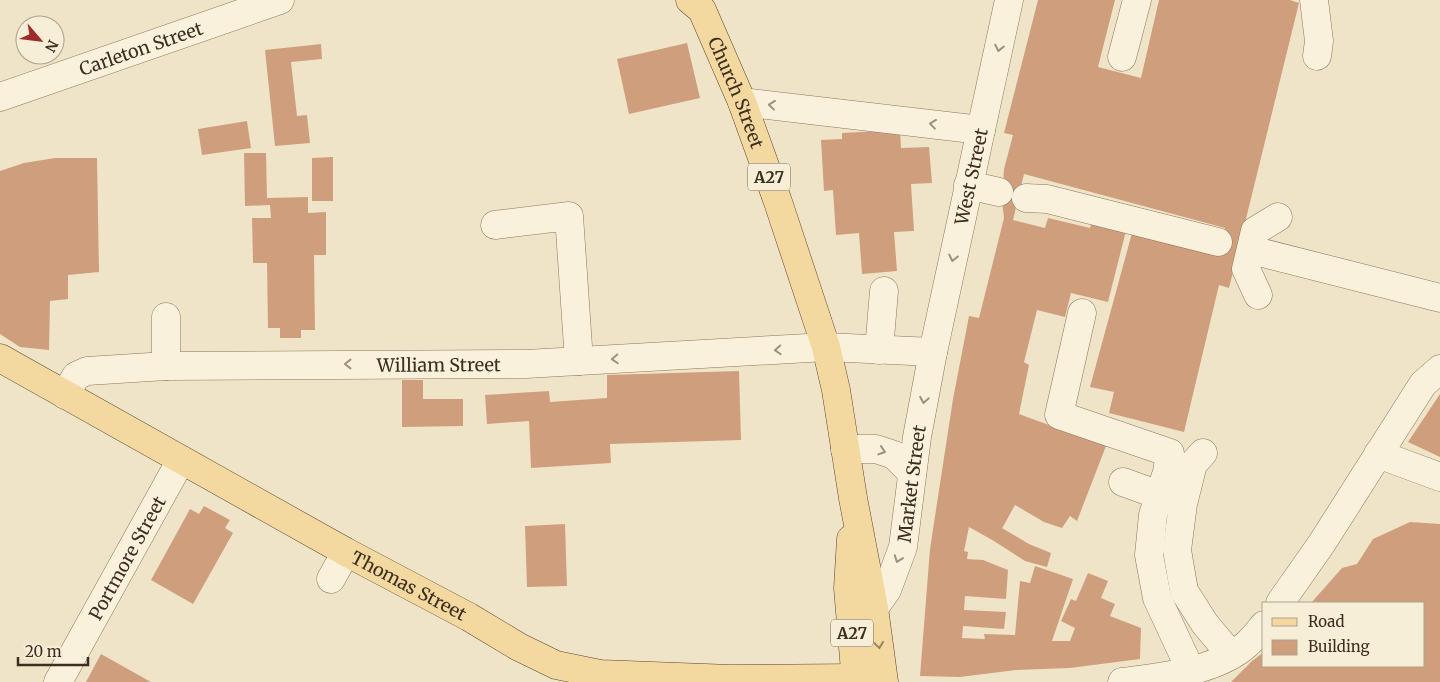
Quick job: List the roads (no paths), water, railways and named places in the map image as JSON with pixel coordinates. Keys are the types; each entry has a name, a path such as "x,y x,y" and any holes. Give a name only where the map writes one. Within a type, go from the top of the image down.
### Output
{"main road":[{"name":"Church Street","path":"701,3 742,102 778,202 826,348"},
{"name":"A27","path":"826,348 836,390 853,498 874,608 884,682"},
{"name":"Thomas Street","path":"0,358 346,552 469,617 519,647 556,665 600,674 731,679 856,680"},
{"name":"A27","path":"853,498 848,588 856,680"}],"street":[{"name":"Carleton Street","path":"0,98 280,0"},
{"name":"West Street","path":"933,352 1009,0"},
{"path":"1122,57 1137,0"},
{"path":"1314,0 1319,41 1317,56"},
{"path":"742,102 981,130"},
{"path":"968,185 999,192"},
{"path":"1026,198 1047,199 1218,242"},
{"path":"494,225 569,216 579,361"},
{"path":"1258,295 1246,269 1255,231 1278,217"},
{"path":"1251,250 1440,298"},
{"path":"879,350 884,292"},
{"path":"1082,313 1059,415 1170,453 1167,472 1153,515 1149,555 1157,598 1191,671"},
{"path":"166,318 166,366"},
{"name":"William Street","path":"65,395 76,376 87,371 166,366 517,364 826,348 933,352"},
{"name":"Market Street","path":"874,608 886,590 903,547 912,473 933,352"},
{"path":"1281,602 1322,543 1423,384 1440,369"},
{"path":"845,449 876,449 894,455 912,473"},
{"path":"1203,453 1193,464 1182,504 1177,550 1184,591 1205,624 1231,655"},
{"path":"1378,454 1440,477"},
{"name":"Portmore Street","path":"58,682 180,460"},
{"path":"1123,482 1159,496"},
{"path":"330,579 346,552"},
{"path":"1122,682 1191,671 1231,655 1246,645 1262,627"}]}
